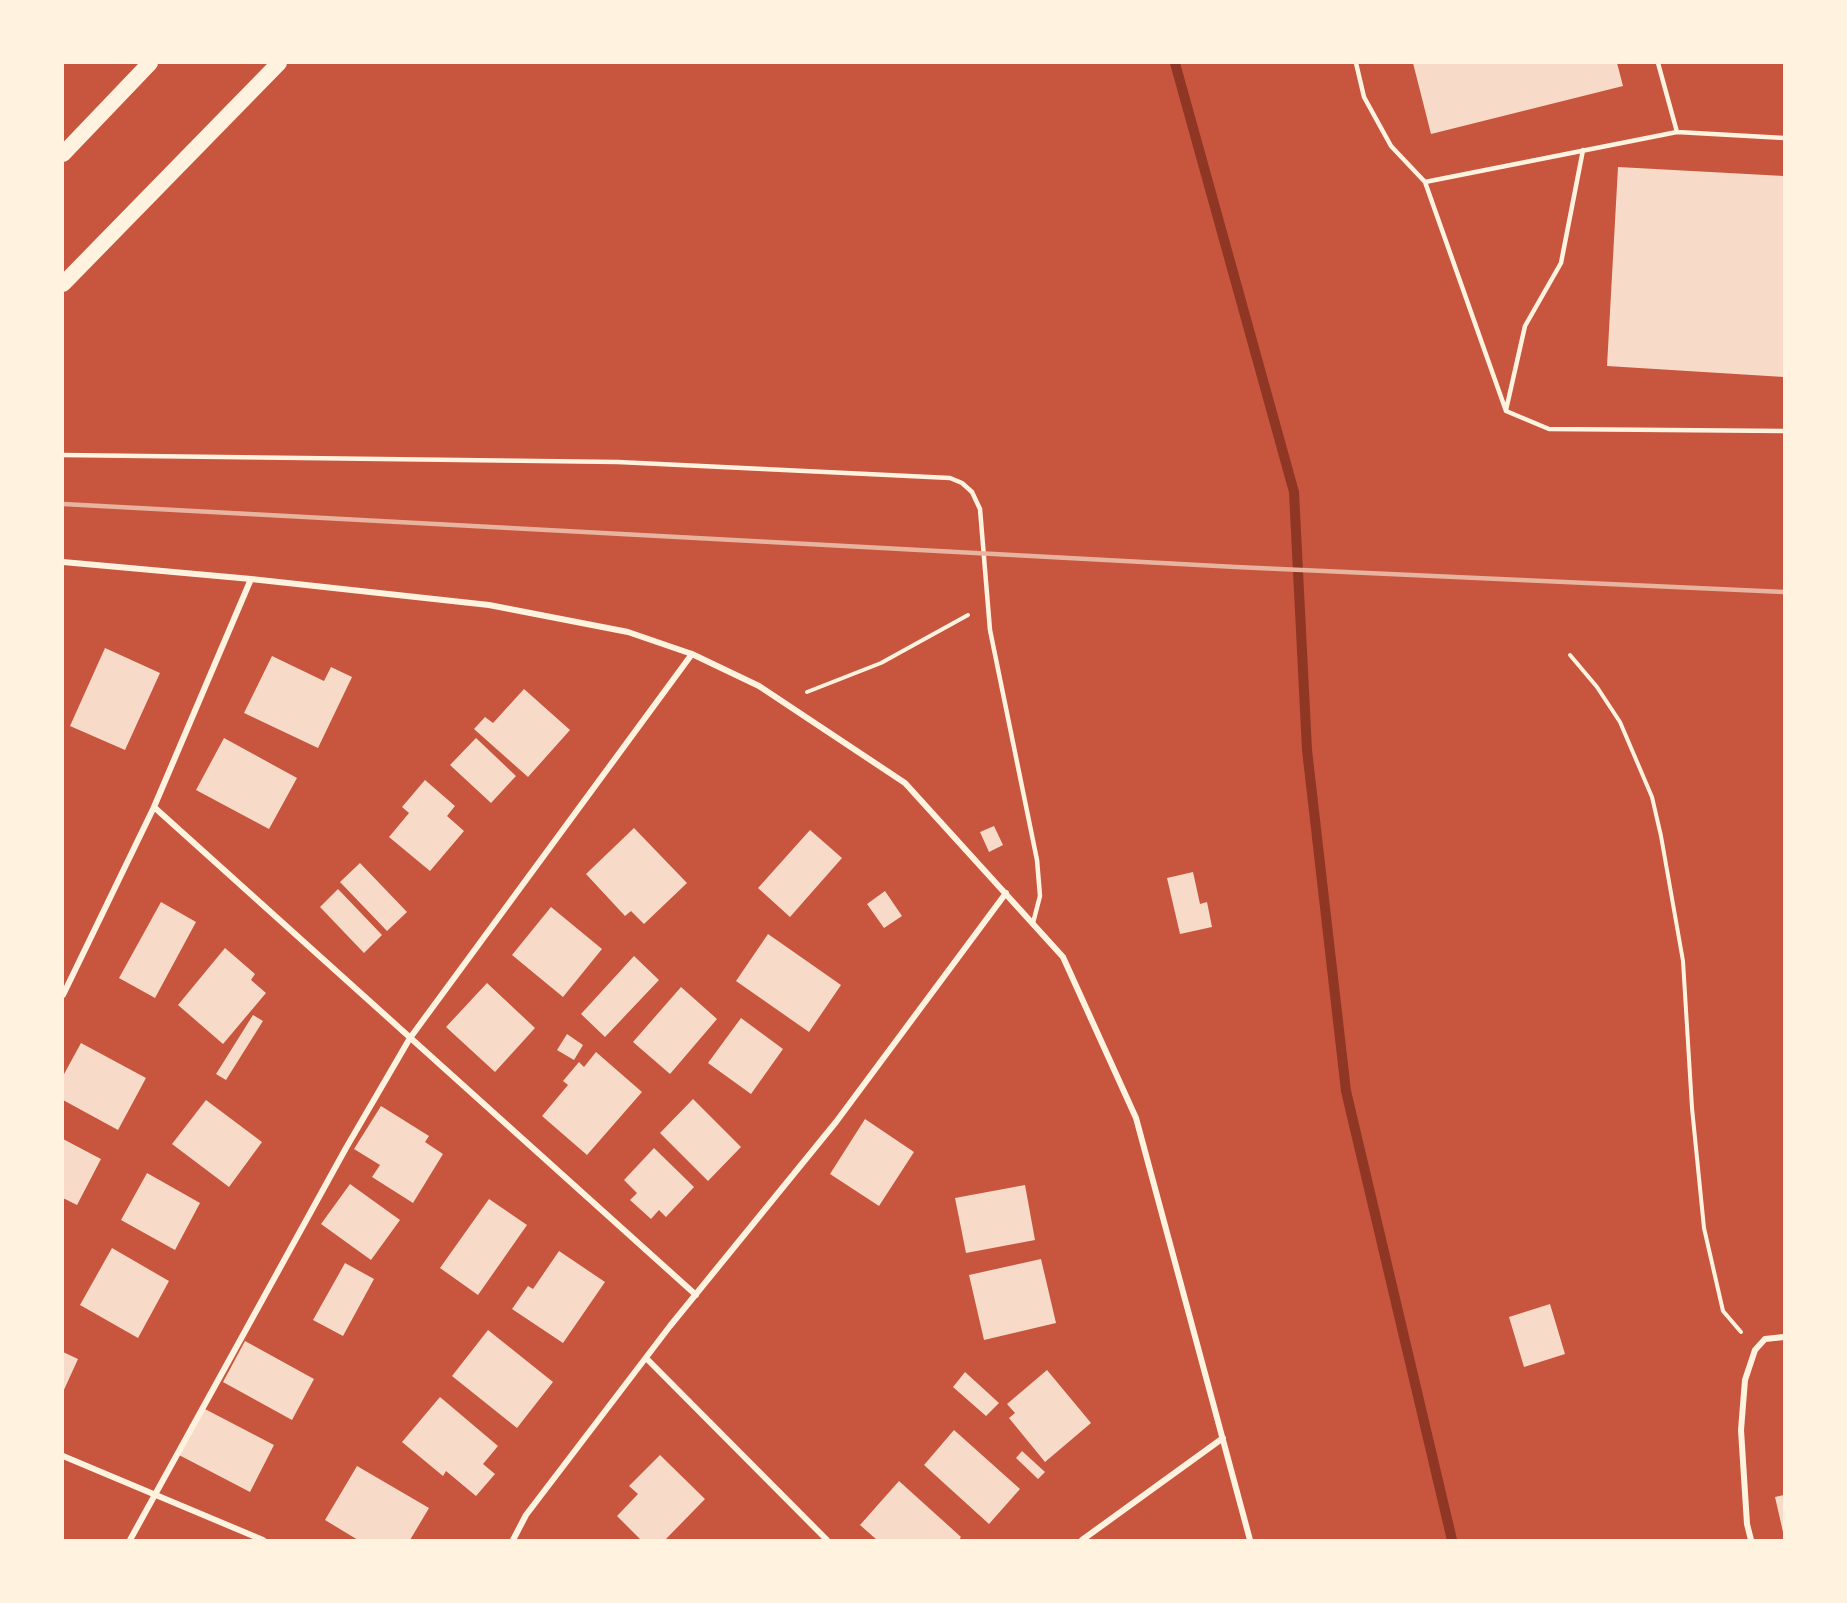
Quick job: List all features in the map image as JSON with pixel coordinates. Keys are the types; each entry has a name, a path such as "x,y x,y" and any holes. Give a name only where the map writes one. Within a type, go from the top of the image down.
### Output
{"highway":[{"path":"63,154 150,63"},
{"path":"63,284 279,63"}],"street":[{"path":"63,562 489,604 628,632 692,654 759,686 905,783 1063,957 1136,1118 1250,1540"},
{"path":"63,995 154,807 252,579"},
{"path":"130,1540 153,1494 410,1038 692,654"},
{"path":"154,807 696,1296"},
{"path":"513,1540 526,1515 646,1358 836,1122 1006,893"},
{"path":"1751,1540 1747,1524 1741,1430 1745,1380 1755,1350 1765,1339 1784,1337"},
{"path":"646,1358 827,1540"},
{"path":"1082,1540 1223,1438"},
{"path":"63,1456 263,1540"}],"lane":[{"path":"1356,63 1364,97 1391,146 1425,182 1506,411 1549,429 1784,431"},
{"path":"1658,63 1677,132"},
{"path":"1425,182 1677,132 1784,138"},
{"path":"1506,411 1525,326 1561,263 1583,150"},
{"path":"63,455 618,462 950,478 962,483 972,492 980,510 990,630 1037,860 1040,896 1033,923"}],"path":[{"path":"782,702 881,663 987,605"},
{"path":"1570,655 1597,687 1620,722 1638,759 1652,797 1683,961 1692,1108 1704,1228 1723,1311 1755,1350"}],"building":[{"path":"1413,63 1617,63 1623,86 1431,134"},
{"path":"1618,167 1784,176 1784,377 1607,366"},
{"path":"105,648 160,673 125,750 70,726"},
{"path":"272,656 324,681 331,667 352,677 318,748 244,713"},
{"path":"524,689 570,730 528,777 474,729 485,717 493,723"},
{"path":"224,738 297,778 269,829 196,790"},
{"path":"476,738 516,776 491,803 450,765"},
{"path":"425,780 455,806 447,816 464,831 430,871 389,837 409,813 402,807"},
{"path":"994,826 1003,845 989,852 980,832"},
{"path":"634,828 687,883 644,924 631,911 625,916 586,874"},
{"path":"810,830 842,858 790,917 758,888"},
{"path":"360,863 407,912 387,931 340,882"},
{"path":"1193,872 1200,904 1207,902 1212,927 1180,934 1167,878"},
{"path":"338,889 382,935 364,953 320,907"},
{"path":"885,891 902,916 884,928 867,904"},
{"path":"161,902 196,922 155,998 119,978"},
{"path":"551,907 602,949 563,997 512,955"},
{"path":"768,934 841,985 809,1032 736,981"},
{"path":"225,948 255,974 251,980 266,993 223,1044 178,1005"},
{"path":"634,956 659,980 605,1037 581,1014"},
{"path":"487,983 535,1028 495,1072 446,1027"},
{"path":"681,987 717,1019 670,1074 633,1042"},
{"path":"253,1015 263,1021 226,1080 216,1074"},
{"path":"741,1018 783,1049 751,1094 708,1063"},
{"path":"567,1034 583,1045 574,1060 557,1050"},
{"path":"81,1043 146,1078 118,1130 63,1100 63,1076"},
{"path":"596,1052 642,1092 587,1155 542,1116 568,1085 563,1081 579,1062 584,1067"},
{"path":"693,1099 741,1147 708,1181 660,1133"},
{"path":"206,1100 262,1142 229,1187 172,1144"},
{"path":"381,1106 429,1136 425,1142 443,1154 413,1203 372,1177 380,1165 354,1149"},
{"path":"865,1119 914,1152 879,1206 830,1174"},
{"path":"63,1139 101,1159 77,1205 63,1198"},
{"path":"654,1148 694,1187 666,1217 659,1210 651,1219 630,1200 637,1193 624,1180"},
{"path":"147,1173 200,1203 175,1250 121,1220"},
{"path":"350,1184 400,1220 371,1260 321,1224"},
{"path":"1025,1185 1035,1240 966,1253 955,1198"},
{"path":"489,1199 527,1225 478,1295 440,1268"},
{"path":"112,1248 169,1281 138,1338 80,1305"},
{"path":"559,1251 605,1282 563,1343 512,1309 528,1286 533,1289"},
{"path":"1041,1259 1056,1323 984,1340 969,1275"},
{"path":"345,1263 374,1279 343,1336 313,1320"},
{"path":"1550,1304 1565,1354 1524,1367 1509,1317"},
{"path":"488,1330 553,1382 517,1428 452,1376"},
{"path":"245,1341 314,1379 292,1420 223,1382"},
{"path":"63,1352 78,1359 63,1392"},
{"path":"1047,1370 1091,1423 1045,1462 1009,1418 1015,1413 1007,1404"},
{"path":"965,1372 999,1403 986,1416 953,1387"},
{"path":"440,1397 498,1446 483,1464 495,1474 476,1496 446,1471 443,1476 402,1442"},
{"path":"203,1408 274,1445 250,1492 179,1455"},
{"path":"954,1430 1020,1489 989,1524 924,1465"},
{"path":"1022,1451 1045,1472 1038,1479 1016,1458"},
{"path":"660,1455 705,1499 665,1540 641,1540 617,1516 638,1494 629,1486"},
{"path":"357,1466 429,1508 410,1540 358,1540 325,1520"},
{"path":"899,1481 961,1537 959,1540 877,1540 860,1525"},
{"path":"1784,1495 1784,1532 1783,1532 1775,1497"}],"waterway":[{"path":"1175,63 1294,492 1307,750 1346,1091 1452,1540"}],"railway":[{"path":"63,504 1236,567 1784,592"}]}
